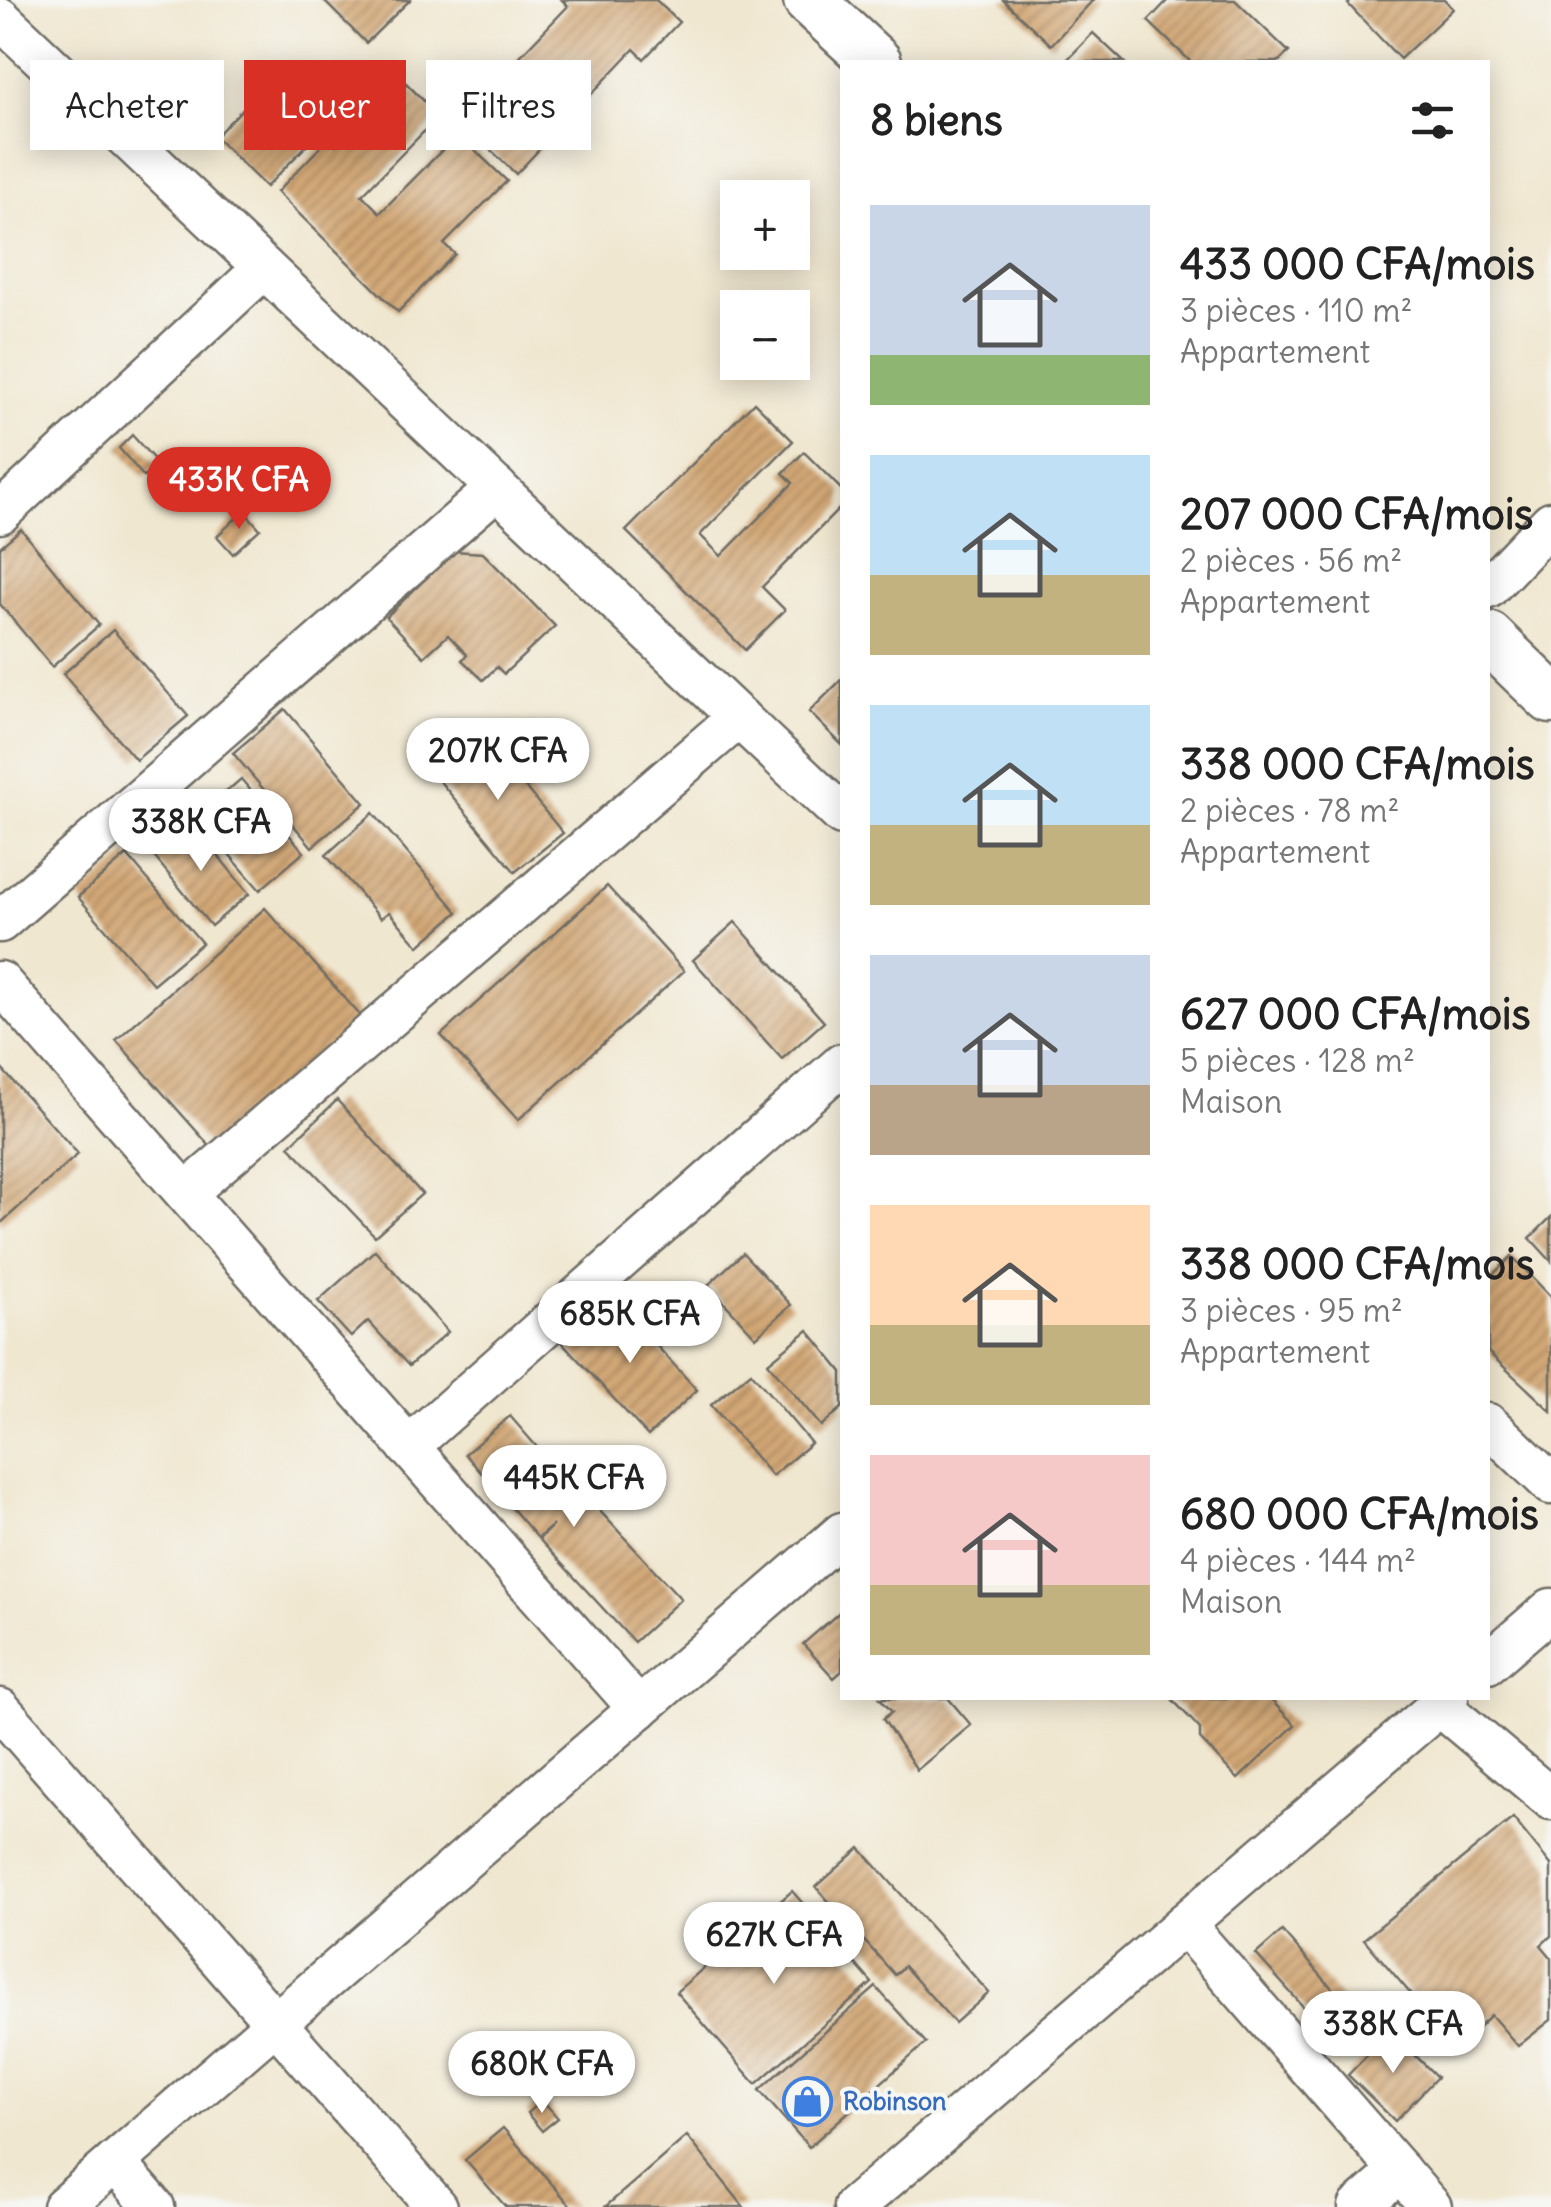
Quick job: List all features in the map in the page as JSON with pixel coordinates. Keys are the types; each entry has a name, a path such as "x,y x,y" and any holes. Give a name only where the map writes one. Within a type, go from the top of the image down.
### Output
{"main road":[{"path":"809,0 874,60"},
{"path":"1490,639 1551,698"}],"street":[{"path":"0,18 840,813"},
{"path":"0,512 264,268"},
{"path":"0,922 497,488"},
{"path":"1490,586 1551,522"},
{"path":"186,1193 738,717"},
{"path":"0,982 639,1709"},
{"path":"408,1447 840,1066"},
{"path":"1490,1426 1551,1484"},
{"path":"63,2207 840,1535"},
{"path":"1490,1661 1551,1609"},
{"path":"854,2207 1443,1701 1551,1798"},
{"path":"0,1709 437,2207"},
{"path":"1184,1924 1432,2207"},
{"path":"115,2162 154,2207"},
{"path":"1359,2207 1400,2171"}],"building":[{"path":"323,0 410,0 366,43"},
{"path":"562,0 656,0 679,22 644,59 634,49 591,95 591,60 516,60 568,6"},
{"path":"1003,0 1093,0 1051,45"},
{"path":"1168,0 1235,0 1289,52 1280,60 1189,60 1148,21"},
{"path":"1352,0 1445,0 1453,9 1400,59 1348,4"},
{"path":"1093,33 1122,60 1067,60"},
{"path":"406,83 426,103 426,129 406,150"},
{"path":"244,107 244,150 302,150 266,187 224,146 224,128"},
{"path":"317,150 406,150 362,195 380,213 442,150 475,150 507,181 444,244 455,254 398,312 277,192"},
{"path":"491,150 539,150 516,174"},
{"path":"754,402 793,441 700,535 721,556 793,483 783,473 804,452 840,488 840,508 762,587 785,610 745,650 626,531"},
{"path":"132,435 158,464 144,477 119,448"},
{"path":"244,511 260,529 233,554 217,536"},
{"path":"21,529 99,625 52,667 0,604 0,547"},
{"path":"454,551 483,553 555,626 504,674 497,667 483,680 462,660 467,655 448,635 424,657 386,617"},
{"path":"113,630 188,716 136,760 63,674"},
{"path":"840,681 840,743 809,712"},
{"path":"285,709 365,803 312,847 233,753"},
{"path":"481,734 563,833 515,872 433,773"},
{"path":"241,779 304,852 260,890 197,817"},
{"path":"373,813 458,912 419,946 389,912 381,918 326,855"},
{"path":"191,822 249,894 211,926 152,854"},
{"path":"127,855 202,943 153,984 78,897"},
{"path":"607,886 684,971 518,1120 441,1035"},
{"path":"265,908 365,1021 216,1153 116,1040"},
{"path":"735,922 824,1022 782,1059 693,960"},
{"path":"0,1067 78,1154 0,1224"},
{"path":"337,1100 422,1194 375,1236 289,1146"},
{"path":"1551,1217 1551,1261 1530,1238"},
{"path":"375,1250 448,1332 409,1366 368,1321 351,1337 318,1301"},
{"path":"743,1253 791,1305 756,1337 708,1285"},
{"path":"1512,1256 1551,1297 1551,1411 1490,1354 1490,1277"},
{"path":"612,1297 697,1390 648,1436 562,1342"},
{"path":"808,1330 840,1370 840,1410 821,1426 768,1363"},
{"path":"751,1372 811,1443 772,1476 711,1405"},
{"path":"510,1416 582,1499 586,1496 681,1599 634,1642 539,1539 553,1525 538,1538 465,1454"},
{"path":"840,1612 840,1673 834,1678 803,1644"},
{"path":"882,1700 950,1700 971,1725 917,1770 883,1719 892,1712"},
{"path":"1173,1700 1271,1700 1295,1725 1238,1779 1200,1739 1200,1729"},
{"path":"1513,1818 1551,1865 1551,1936 1541,1945 1551,1957 1551,2020 1518,2046 1491,2015 1472,2033 1454,2013 1457,2008 1453,2003 1432,2019 1364,1939"},
{"path":"860,1848 989,1993 955,2023 904,1966 895,1975 816,1887"},
{"path":"792,1891 872,1983 756,2084 676,1992"},
{"path":"1282,1931 1351,2010 1326,2032 1256,1954"},
{"path":"876,1987 926,2043 809,2147 759,2090"},
{"path":"1391,2031 1437,2077 1395,2121 1348,2075"},
{"path":"542,2100 558,2118 542,2131 527,2113"},
{"path":"503,2128 572,2207 506,2207 465,2160"},
{"path":"687,2136 744,2207 605,2207"}],"place":[{"name":"Robinson","path":"808,2101"}]}
